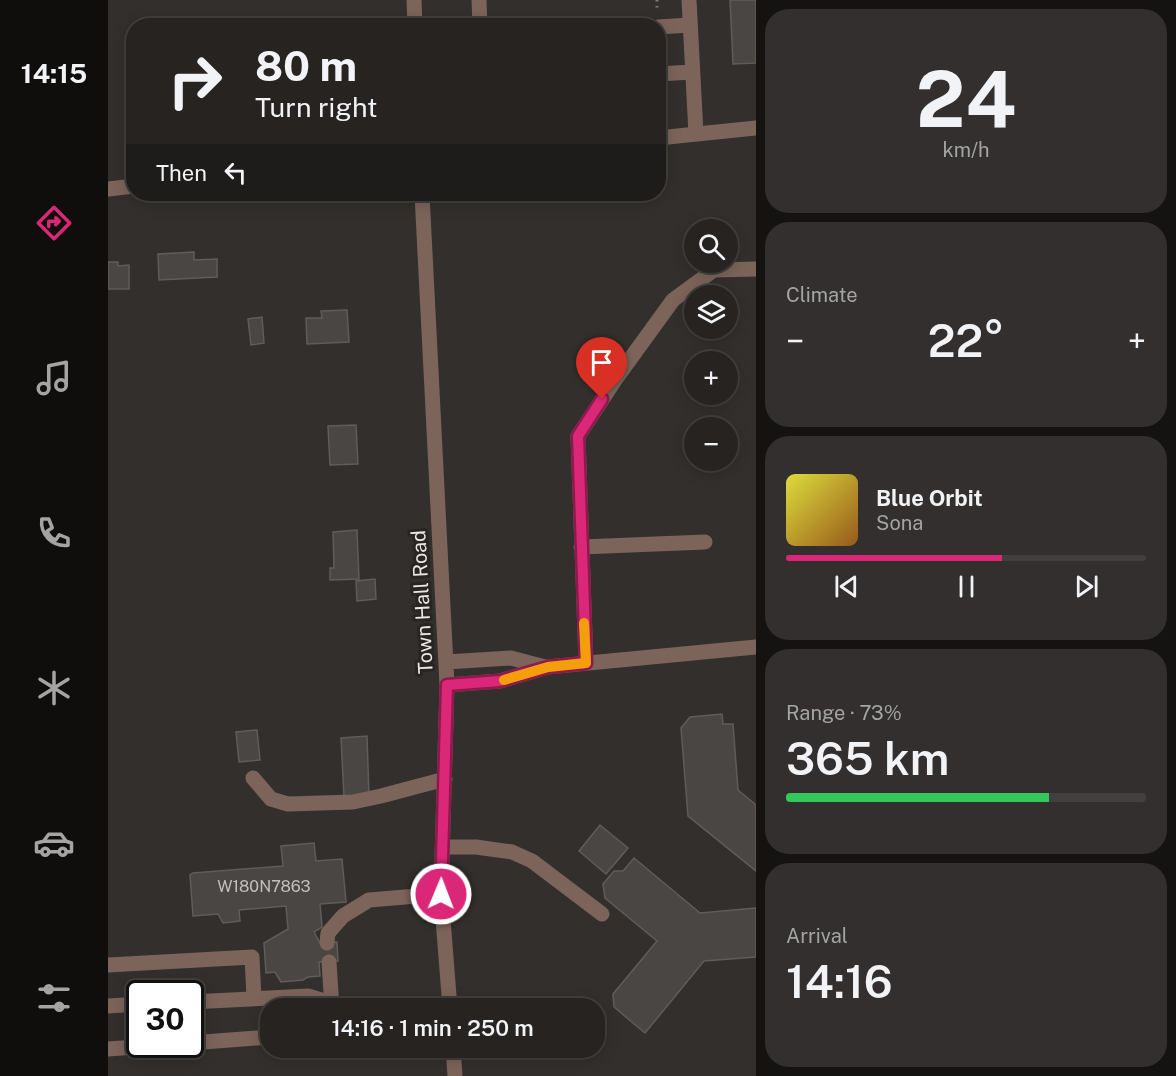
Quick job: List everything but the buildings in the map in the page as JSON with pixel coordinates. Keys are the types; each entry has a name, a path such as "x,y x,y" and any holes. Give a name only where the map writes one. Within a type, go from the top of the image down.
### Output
{"street":[{"path":"414,0 415,18"},
{"path":"479,0 480,18"},
{"path":"689,0 696,134"},
{"path":"666,24 690,25"},
{"path":"666,74 693,72"},
{"path":"666,137 756,128"},
{"path":"108,189 126,187"},
{"name":"Town Hall Road","path":"422,201 447,685 441,894 449,998"},
{"path":"586,663 578,436 673,300 714,270 756,269"},
{"path":"582,547 705,542"},
{"path":"447,685 500,681 548,667 756,647"},
{"path":"446,662 511,658 548,667"},
{"path":"253,778 271,799 288,804 353,802 445,779"},
{"path":"443,847 476,847 512,852 532,861 602,914"},
{"path":"327,943 328,933 343,916 369,900 441,894"},
{"path":"108,965 252,957 254,998"},
{"path":"328,962 331,998"},
{"path":"204,1001 308,996 313,998"},
{"path":"108,1006 126,1005"},
{"path":"204,1042 260,1038"},
{"path":"108,1049 126,1048"},
{"path":"454,1058 455,1076"}],"path":[{"path":"657,0 658,18"}],"slow traffic":[{"path":"504,680 548,667 586,663 584,623"}],"route":[{"path":"441,894 447,685 500,681 548,667 586,663 578,436 602,399"}]}
